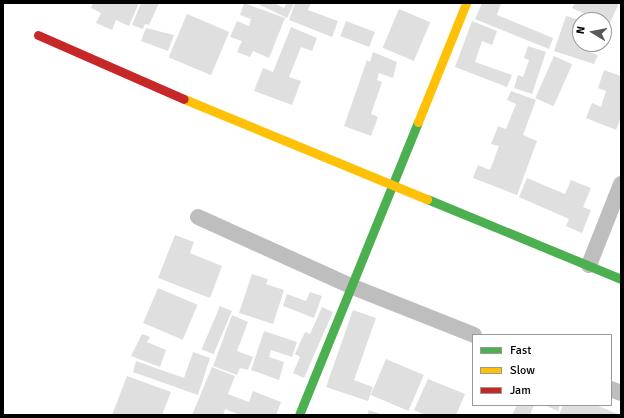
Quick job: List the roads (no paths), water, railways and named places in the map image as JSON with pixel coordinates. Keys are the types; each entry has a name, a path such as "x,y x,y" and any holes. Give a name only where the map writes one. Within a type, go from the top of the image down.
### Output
{"street":[{"path":"299,415 466,3"},
{"path":"38,35 100,64 621,278"},
{"path":"589,266 621,184"},
{"path":"198,217 352,287 472,334"}]}
